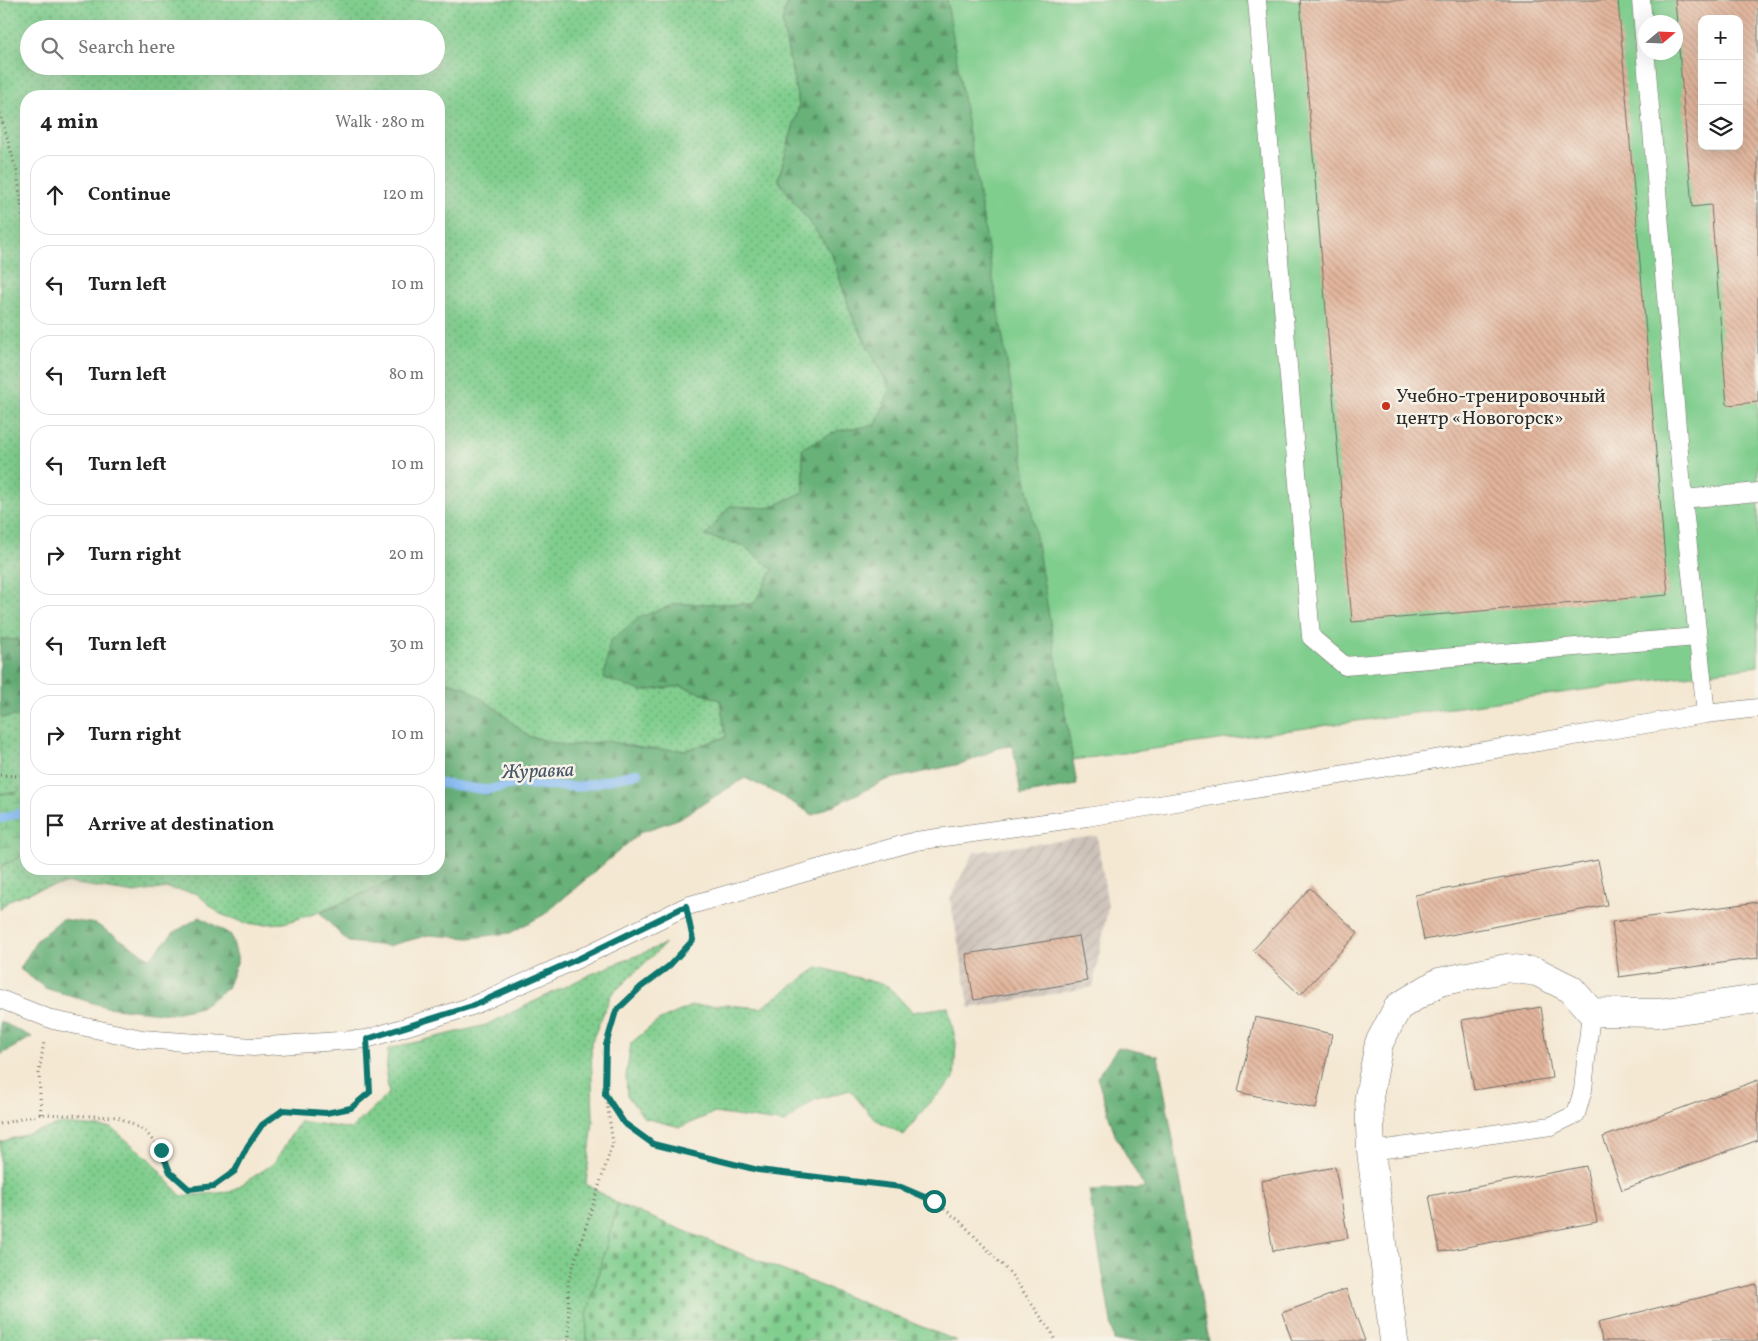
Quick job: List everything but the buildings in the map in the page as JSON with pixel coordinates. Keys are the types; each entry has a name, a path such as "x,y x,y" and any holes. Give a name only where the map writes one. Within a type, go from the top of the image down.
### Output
{"street":[{"path":"1394,1341 1371,1151 1369,1097 1379,1044 1398,1007 1439,982 1507,968 1536,972 1571,989 1591,1012 1658,1013 1758,999"}],"lane":[{"path":"1257,0 1311,637 1345,666 1697,637"},
{"path":"1641,0 1683,499 1706,714"},
{"path":"1683,499 1758,492"},
{"path":"0,999 53,1020 142,1039 253,1047 367,1039 472,1006 582,957 686,906 916,841 1087,817 1706,714 1758,708"},
{"path":"1371,1151 1551,1126 1576,1114 1583,1090 1591,1012"}],"path":[{"path":"0,113 17,172 20,195"},
{"path":"0,775 20,775"},
{"path":"569,1341 568,1282 613,1142 605,1094 606,1045 616,1011 641,987 669,966 693,940 686,906"},
{"path":"41,1114 39,1074 45,1039 53,1020"},
{"path":"0,1124 41,1114 118,1117 145,1131 161,1150 170,1172 189,1189 214,1186 235,1171 247,1147 262,1125 283,1110 326,1113 342,1110 351,1108 370,1092 367,1039"},
{"path":"605,1094 624,1123 653,1144 758,1170 901,1187 934,1201 961,1222 1010,1274 1052,1333 1055,1341"}],"shaded area":[{"path":"1097,836 1108,907 1093,987 970,1008 950,898 974,852"}],"green space":[{"path":"0,0 788,0 782,22 799,106 778,180 831,252 852,316 890,389 876,425 837,431 804,492 769,508 730,506 706,536 742,545 773,569 754,604 675,604 641,691 681,686 720,700 726,737 686,750 646,749 606,741 567,746 528,736 499,711 465,687 445,682 445,90 20,90 20,641 0,639"},
{"path":"788,0 947,0 1077,785 1021,795 1013,746 1001,747 965,763 886,780 813,815 780,795 745,778 678,819 641,832 545,914 510,933 469,938 429,935 388,946 348,942 320,913 391,881 398,875 445,875 445,682 465,687 499,711 528,736 567,746 607,741 646,749 686,750 726,737 720,700 681,686 641,691 604,678 610,641 640,617 675,604 754,604 773,569 742,545 705,536 730,506 769,508 804,492 802,448 837,431 876,425 890,389 852,316 831,252 778,180 799,106 782,22"},
{"name":"Учебно-тренировочный центр «Новогорск»","path":"947,0 1758,0 1758,666 1073,760"},
{"path":"0,639 18,640 20,641 20,716 2,717 0,715"},
{"path":"0,715 2,717 20,716 20,789 16,793 0,794"},
{"path":"20,789 20,857 3,865 0,870 0,794 16,793"},
{"path":"20,857 20,875 398,875 391,881 320,912 284,923 251,925 220,914 196,893 166,888 135,893 70,883 39,889 9,900 0,910 0,870 3,865"},
{"path":"200,917 231,935 238,960 227,988 201,1007 170,1014 106,1007 45,988 20,969 37,940 62,919 96,924 150,958 173,933"},
{"path":"665,944 611,995 591,1043 593,1121 586,1184 618,1204 587,1315 587,1341 0,1341 0,1142 62,1124 112,1128 149,1159 181,1196 230,1192 273,1164 300,1121 351,1129 389,1093 386,1075 388,1049 486,1025 589,975"},
{"path":"819,967 888,986 912,1012 948,1007 956,1043 954,1079 927,1105 904,1135 873,1118 850,1090 814,1100 785,1123 714,1113 680,1127 644,1118 627,1095 626,1076 631,1043 658,1021 691,1006 727,1005 761,1008"},
{"path":"0,1021 32,1037 0,1055"},
{"path":"1118,1047 1158,1056 1209,1341 1114,1341 1089,1191 1145,1188 1115,1135 1097,1077"},
{"path":"618,1204 957,1341 587,1341 587,1315"}],"waterway":[{"name":"Журавка","path":"445,784 486,790 516,784 578,787 638,773"},
{"name":"Журавка","path":"0,819 20,813"}],"place":[{"name":"Учебно-тренировочный центр «Новогорск»","path":"1386,406"}],"route":[{"path":"161,1150 170,1172 189,1189 214,1186 235,1171 247,1147 262,1125 283,1110 326,1113 351,1108 370,1092 367,1039 472,1006 582,957 686,906 693,940 669,966 641,987 616,1011 606,1045 605,1094 624,1123 653,1144 758,1170 901,1187 934,1201"}]}
